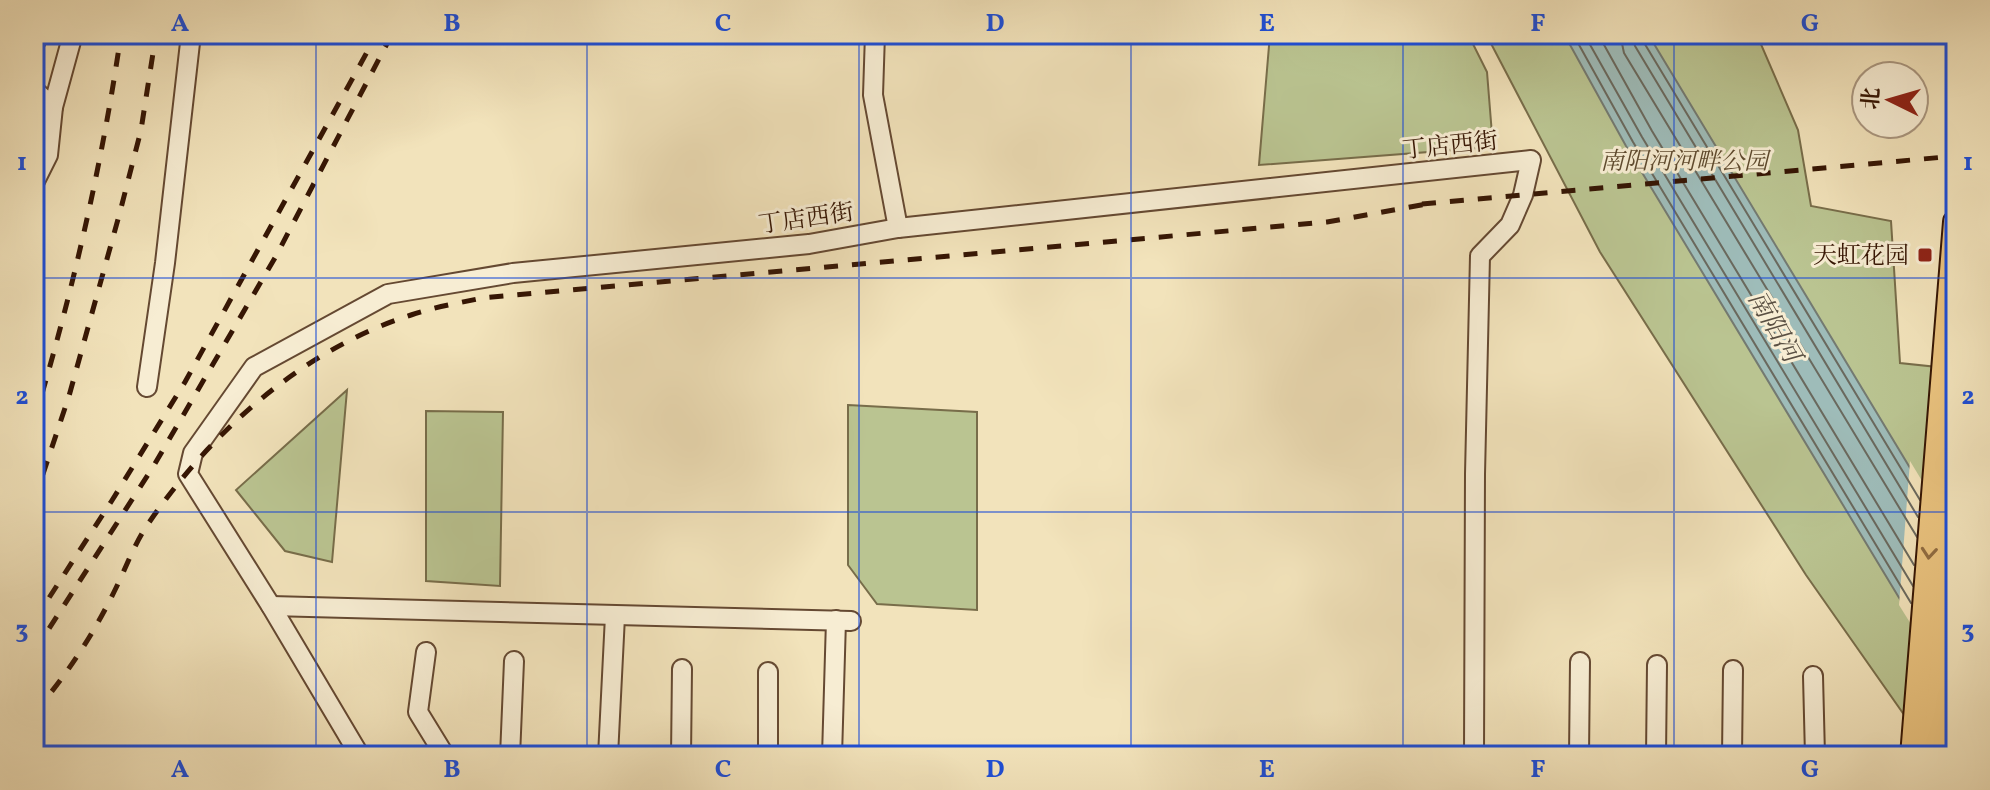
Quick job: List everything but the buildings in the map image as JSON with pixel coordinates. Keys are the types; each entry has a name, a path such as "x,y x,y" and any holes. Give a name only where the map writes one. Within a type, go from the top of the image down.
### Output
{"main road":[{"path":"1913,756 1956,222"},
{"path":"1935,756 1956,505"}],"street":[{"path":"34,183 48,155 53,107 73,34"},
{"path":"147,387 165,263 191,34"},
{"path":"875,34 873,95 898,228"},
{"path":"34,90 53,107"},
{"name":"丁店西街","path":"360,756 188,474 193,453 254,367 388,294 513,273 809,244 898,228 1531,160 1523,195 1510,225 1480,256 1474,756"},
{"path":"271,606 844,620 832,756"},
{"path":"608,756 615,616"},
{"path":"426,652 418,712 445,756"},
{"path":"510,756 514,661"},
{"path":"1579,756 1580,662"},
{"path":"1656,756 1657,665"},
{"path":"681,756 682,669"},
{"path":"1732,756 1733,670"},
{"path":"768,672 768,756"},
{"path":"1813,676 1815,756"}],"green space":[{"path":"1270,34 1468,34 1487,72 1493,147 1259,165"},
{"name":"南阳河河畔公园","path":"1486,34 1757,35 1798,130 1811,206 1891,221 1900,363 1956,369 1956,756 1933,756 1806,575 1600,252"},
{"path":"347,390 332,562 285,551 236,490"},
{"path":"848,405 977,412 977,610 877,604 848,565"},
{"path":"426,411 503,412 500,586 426,581"}],"water":[{"name":"南阳河","path":"1564,34 1648,34 1956,544 1956,692 1626,146"}],"pier":[{"path":"1910,461 1956,537 1956,696 1899,605"}],"railway":[{"path":"34,421 85,229 121,34"},
{"path":"34,501 69,396 120,212 141,130 156,34"},
{"path":"34,621 185,382 377,34"},
{"path":"34,652 153,467 276,256 392,34"},
{"path":"34,38 47,50"},
{"path":"1422,204 1956,156"},
{"path":"34,713 88,639 146,527 171,492 229,427 296,372 371,330 411,315 482,298 1327,222 1432,203"}],"place":[{"name":"天虹花园","path":"1925,255"}]}
